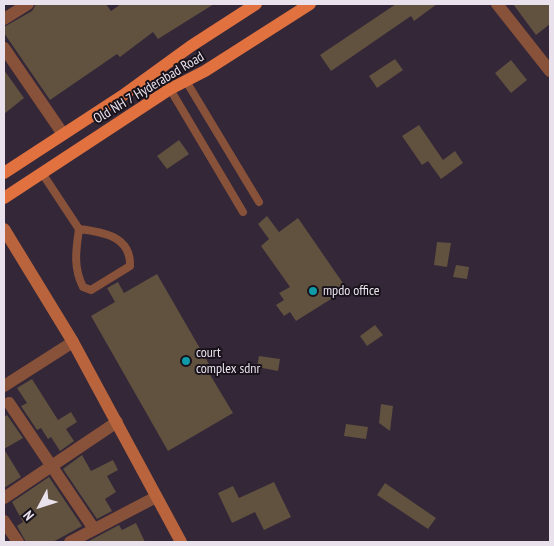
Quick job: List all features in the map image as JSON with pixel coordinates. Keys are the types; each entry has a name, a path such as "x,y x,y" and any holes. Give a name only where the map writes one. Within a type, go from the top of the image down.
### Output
{"main road":[{"name":"Old NH 7 Hyderabad Road","path":"4,173 256,4"},
{"name":"Old NH 7 Hyderabad Road","path":"4,198 170,90 309,4"},
{"path":"4,229 73,342 181,542"}],"street":[{"path":"4,19 28,4"},
{"path":"497,4 550,71"},
{"path":"4,48 63,134"},
{"path":"4,386 73,342"},
{"path":"5,401 94,529"},
{"path":"4,498 117,422"},
{"path":"76,541 94,529 156,497"},
{"path":"4,521 18,542"}],"lane":[{"path":"186,81 259,202"},
{"path":"170,90 243,212"},
{"path":"42,173 80,229 75,252 77,275 83,287 91,290 130,266 130,255 121,242 104,232 80,229"}],"building":[{"path":"36,4 106,4 111,11 121,4 214,4 158,39 153,32 120,57 117,54 50,100 4,33 4,27 32,11"},
{"path":"396,4 437,4 414,21 411,16 331,71 320,55"},
{"path":"513,4 550,4 550,24 536,35"},
{"path":"395,59 403,70 377,88 369,76"},
{"path":"511,60 527,80 511,93 495,73"},
{"path":"4,70 24,98 4,114"},
{"path":"419,125 443,160 455,151 463,163 441,179 428,161 422,165 402,136"},
{"path":"179,140 189,154 167,169 157,156"},
{"path":"267,216 279,232 298,218 347,289 296,321 290,312 284,316 276,305 284,300 279,293 290,287 261,246 269,239 258,224"},
{"path":"437,242 451,243 447,267 434,265"},
{"path":"456,265 469,267 467,279 453,277"},
{"name":"court complex sdnr","path":"157,274 213,371 209,373 233,413 168,451 91,316 115,302 107,288 118,282 124,293"},
{"path":"375,325 383,335 367,346 360,336"},
{"path":"259,356 280,359 278,371 257,367"},
{"path":"32,379 58,420 71,412 77,422 66,429 74,441 60,451 51,437 48,439 41,428 37,430 21,406 27,403 17,388"},
{"path":"381,404 393,406 390,431 379,423"},
{"path":"7,415 23,438 4,449 4,417"},
{"path":"346,424 368,427 366,439 344,436"},
{"path":"4,449 21,477 4,488"},
{"path":"82,455 91,471 113,460 118,470 107,476 116,492 105,499 112,511 97,519 63,469"},
{"path":"49,477 82,526 53,542 26,542 17,526 23,522 12,502"},
{"path":"274,482 291,517 264,530 255,512 232,523 218,493 233,486 239,498"},
{"path":"385,483 436,518 428,529 377,495"},
{"path":"136,523 145,542 87,542 119,525 122,530"}],"place":[{"name":"mpdo office","path":"313,291"},
{"name":"court complex sdnr","path":"186,361"}]}
